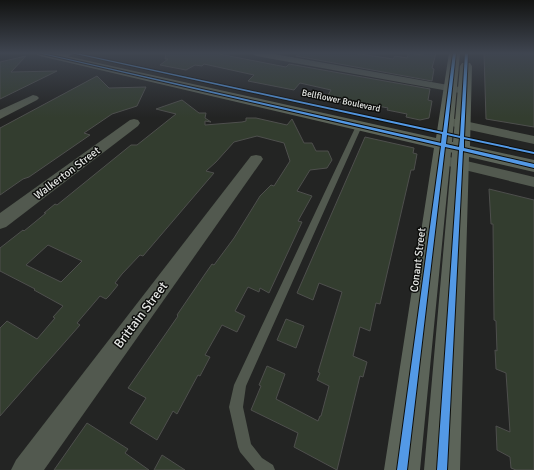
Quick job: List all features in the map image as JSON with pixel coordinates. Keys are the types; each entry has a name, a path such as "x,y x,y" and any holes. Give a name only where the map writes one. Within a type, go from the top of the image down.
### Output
{"main road":[{"name":"Bellflower Boulevard","path":"148,75 359,126 453,142 534,153"},
{"name":"Bellflower Boulevard","path":"167,75 453,142 534,166"},
{"name":"Conant Street","path":"442,470 453,142 450,88 452,75"},
{"name":"Conant Street","path":"402,470 453,142 465,90 466,75"}],"street":[{"path":"378,75 465,90"},
{"path":"0,115 33,98"},
{"name":"Walkerton Street","path":"0,222 134,123"},
{"name":"Bellflower Boulevard","path":"453,142 534,140"},
{"name":"Bellflower Boulevard","path":"453,142 534,182"},
{"name":"Brittain Street","path":"26,470 256,159"}],"lane":[{"path":"268,470 257,463 245,447 236,407 240,385 359,126"}],"building":[{"path":"0,75 49,75 0,99"},
{"path":"254,75 351,75 430,89 428,100 432,101 429,118 420,120 406,117 407,114 387,110 388,108 342,99 340,103 325,100 331,90 300,83 294,90 248,81"},
{"path":"399,75 433,75 432,81"},
{"path":"485,75 534,75 534,127 486,119"},
{"path":"97,76 109,88 146,87 137,106 112,114 84,133 90,135 0,195 0,128"},
{"path":"182,100 199,113 206,113 205,118 211,122 205,121 205,125 242,122 246,121 246,118 256,118 287,125 292,119 304,143 312,143 316,151 328,151 332,160 327,168 310,170 297,191 312,196 298,221 302,222 269,293 260,288 259,292 248,287 235,311 245,316 237,332 222,325 205,355 210,357 200,376 198,375 177,414 173,411 157,440 130,423 146,398 128,388 212,264 214,265 234,238 260,196 271,185 274,186 290,161 284,143 257,136 234,142 206,171 214,173 143,256 140,255 122,274 115,283 118,285 109,296 106,299 100,296 77,323 80,325 0,416 0,328 7,321 37,339 63,306 34,290 35,289 0,271 0,248 23,230 24,231 55,204 57,205 131,145 137,145 176,114 156,109","holes":["48,245 82,261 61,282 26,265"]},
{"path":"365,137 414,148 413,153 417,154 414,170 411,170 380,304 376,303 370,331 360,327 353,356 367,362 363,377 360,376 337,470 294,447 298,433 251,410 267,366 285,374 276,399 318,421 321,416 329,386 317,380 320,373 318,372 342,292 319,283 313,300 297,293"},
{"path":"489,189 534,200 534,470 516,470 511,468 510,457 497,450 496,426 510,432 506,373 496,369 495,350 497,351 496,321 494,320 493,224 491,224"},
{"path":"286,319 304,326 296,348 277,340"},
{"path":"87,423 128,449 125,453 149,470 54,470"},
{"path":"162,455 185,470 154,470"}],"cycle path":[{"path":"136,75 534,166"},
{"path":"174,75 534,153"},
{"path":"402,470 452,75"},
{"path":"442,470 466,75"}]}
